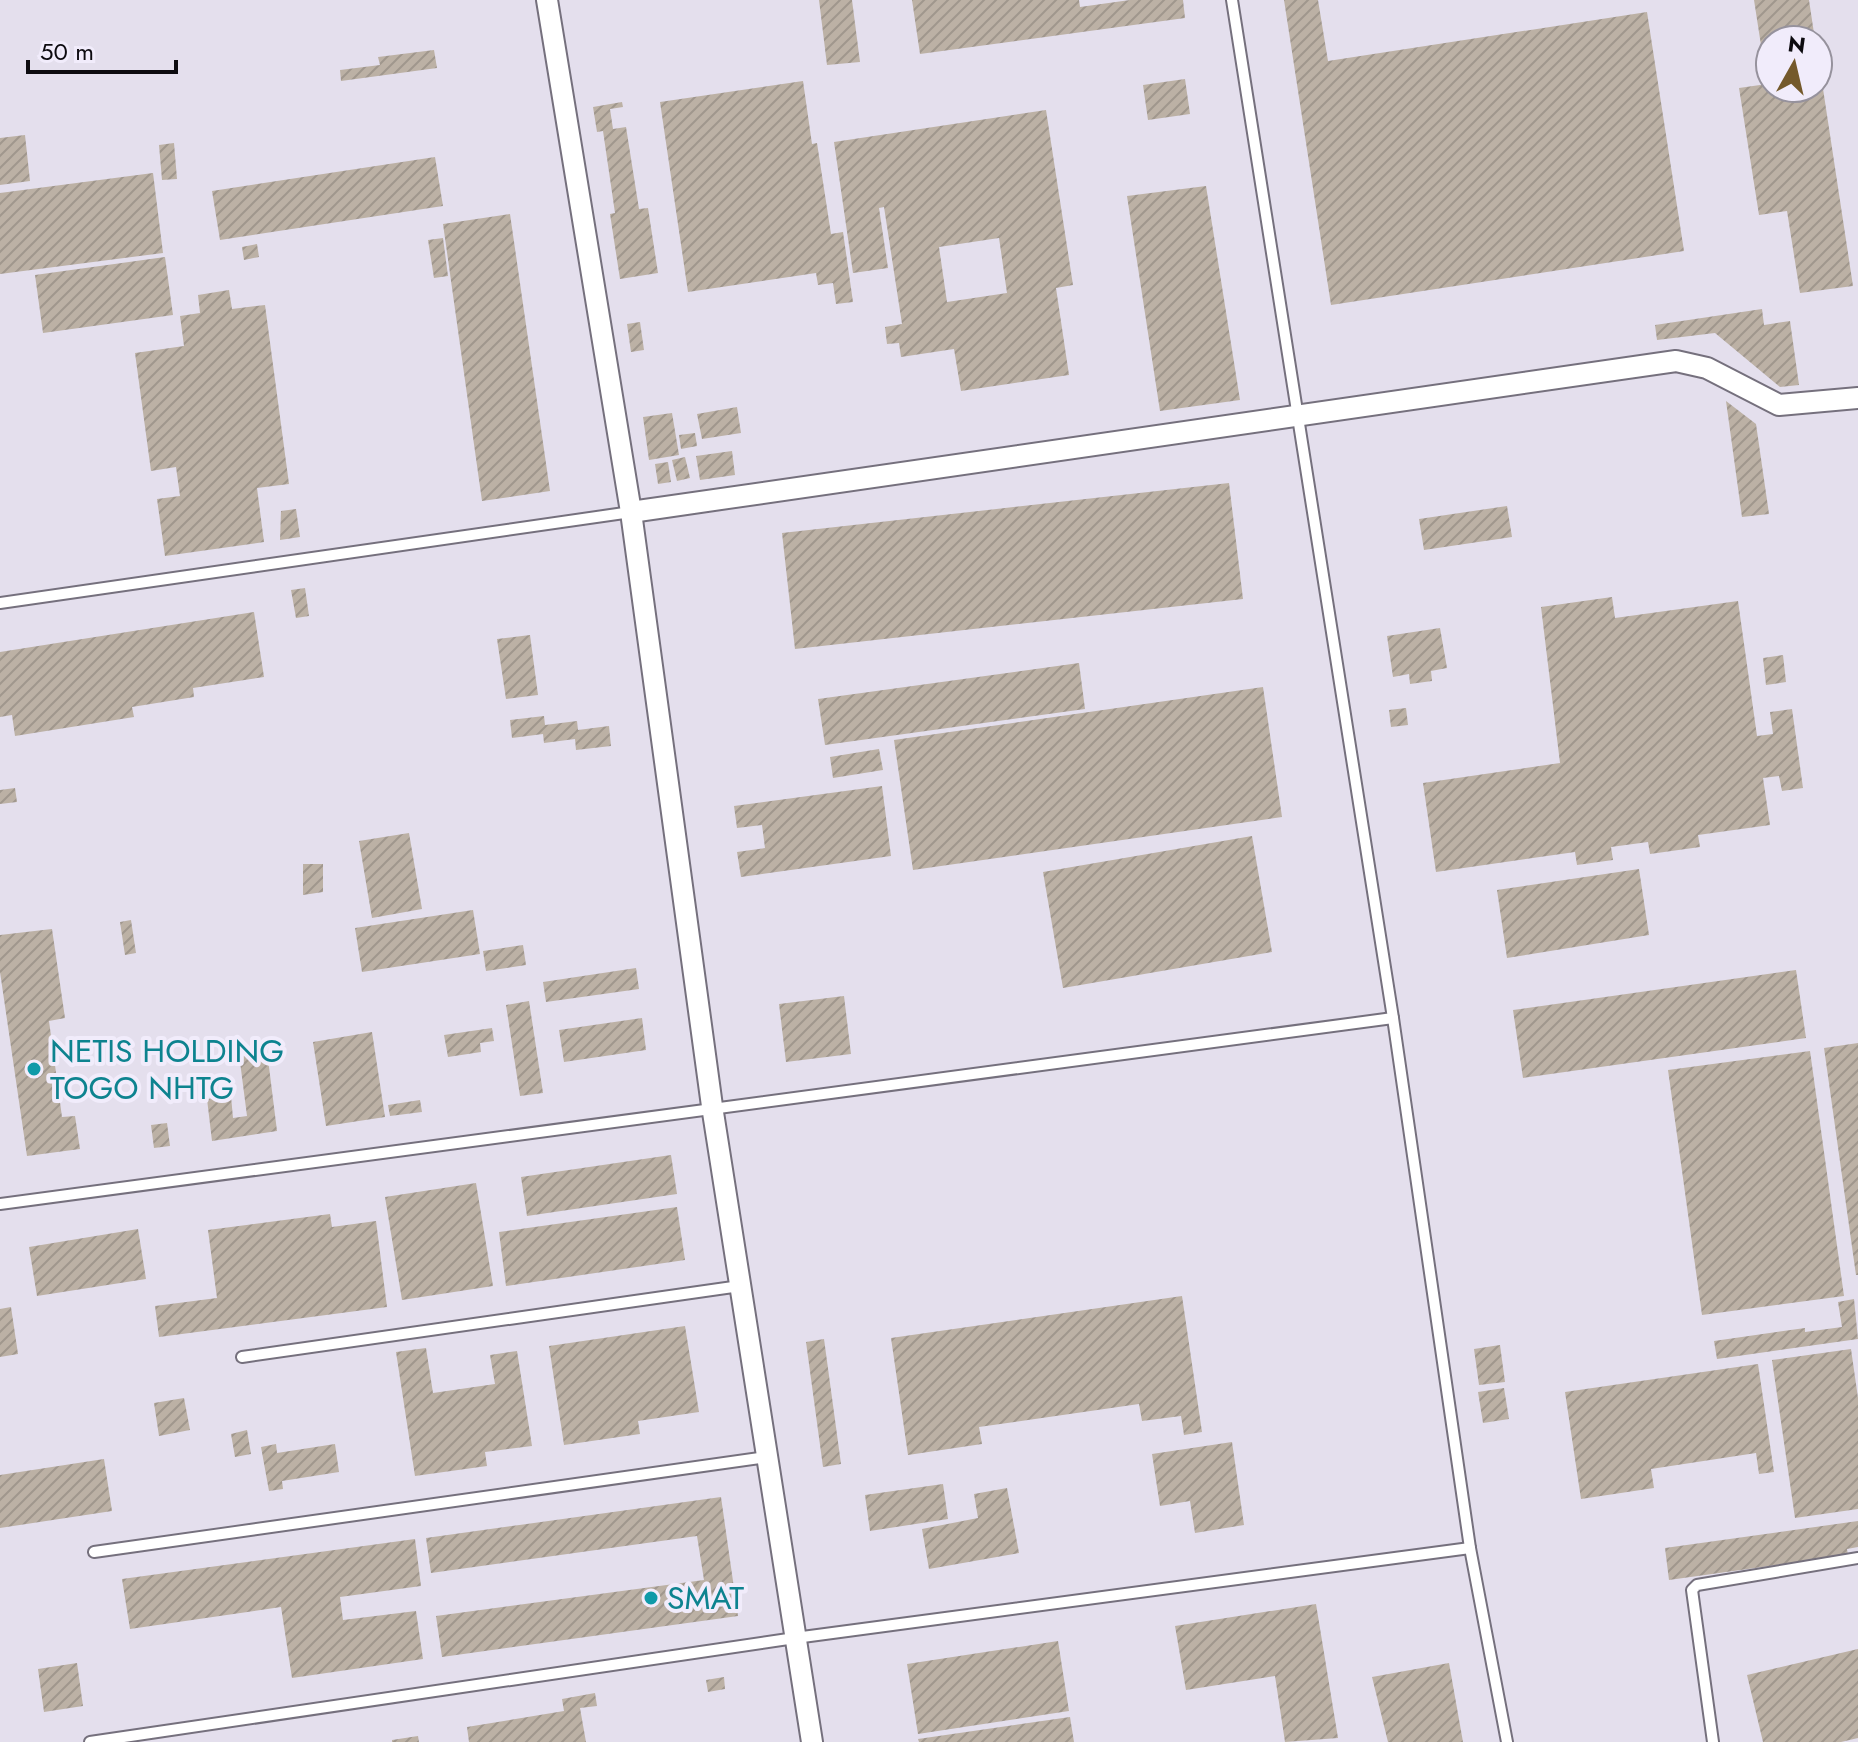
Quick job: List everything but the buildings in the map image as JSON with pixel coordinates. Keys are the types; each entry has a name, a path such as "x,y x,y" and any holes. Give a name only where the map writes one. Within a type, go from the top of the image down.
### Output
{"street":[{"path":"547,0 631,512 712,1106 812,1742"},
{"path":"631,512 1299,418 1676,361 1707,368 1779,405 1858,398"}],"lane":[{"path":"1232,0 1393,1018 1470,1548 1507,1742"},
{"path":"0,603 631,512"},
{"path":"0,1204 712,1106 1393,1018"},
{"path":"242,1357 740,1286"},
{"path":"94,1552 767,1457"},
{"path":"90,1742 795,1638 1470,1548"},
{"path":"1713,1742 1692,1590 1697,1585 1858,1558"}],"place":[{"name":"NETIS HOLDING TOGO NHTG","path":"34,1069"},
{"name":"SMAT","path":"651,1598"}]}
